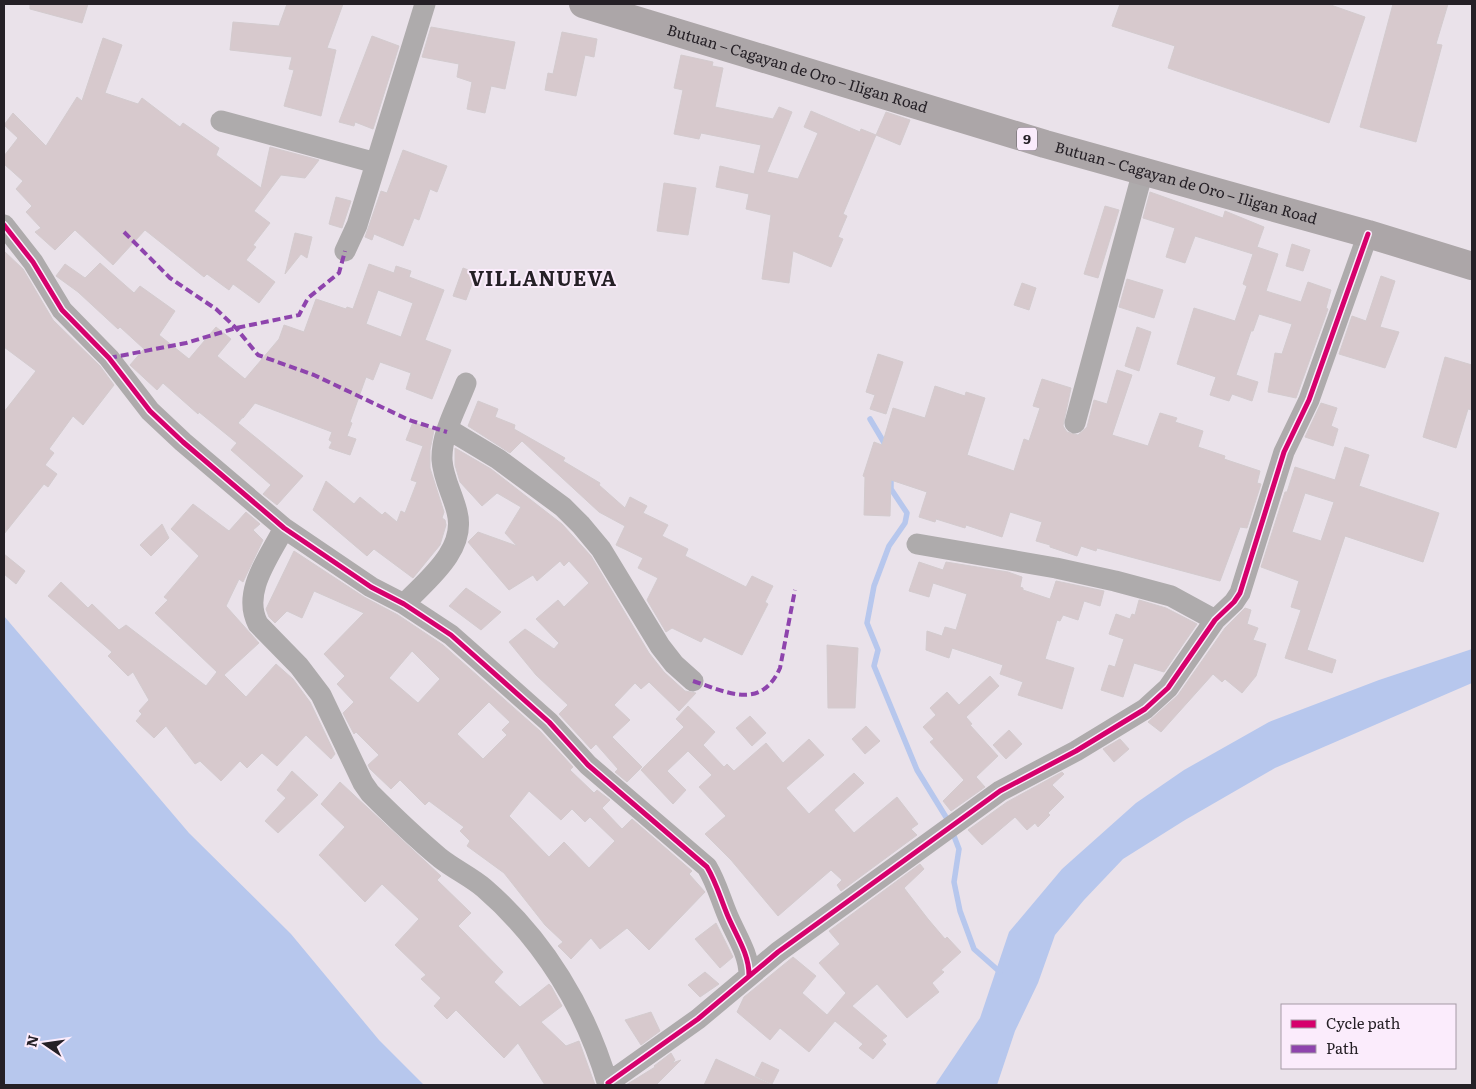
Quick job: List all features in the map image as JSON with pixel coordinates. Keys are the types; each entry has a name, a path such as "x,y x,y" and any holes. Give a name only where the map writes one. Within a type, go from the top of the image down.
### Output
{"highway":[{"name":"Butuan – Cagayan de Oro – Iligan Road","path":"583,4 1045,144 1368,234 1472,266"}],"street":[{"path":"345,250 357,225 425,4"},
{"path":"220,121 376,163"},
{"path":"1075,423 1143,171"},
{"path":"4,225 33,262 62,310 109,358 150,411 284,528 371,587 404,604 451,635 549,722 588,765 707,867 715,880 726,912 746,954 749,975"},
{"path":"284,528 254,591 253,615 258,624 299,666 316,688 363,783 370,793 440,858 483,887 519,921 548,959 567,987 589,1030 608,1084 698,1020 749,975 1000,791 1076,751 1145,709 1168,688 1215,620 1234,602 1240,593 1284,452 1308,400 1368,234"},
{"path":"404,604 436,571 456,540 458,514 442,461 448,429 466,383"},
{"path":"448,429 498,459 562,507 581,524 601,549 660,646 674,664 692,681"},
{"path":"916,544 1056,568 1115,581 1170,596 1215,620"}],"water":[{"path":"4,616 189,833 291,934 379,1040 424,1085 4,1085"},
{"path":"1472,649 1472,683 1275,768 1185,820 1123,859 1084,900 1055,935 1038,983 1015,1031 997,1085 935,1085 980,1018 1009,932 1062,869 1136,803 1184,770 1269,722 1379,680"}],"building":[{"path":"30,4 88,4 82,23 30,9"},
{"path":"287,4 343,4 327,48 336,50 321,116 284,106 294,70 289,69 292,57 230,50 233,22 279,26"},
{"path":"1120,4 1328,4 1365,17 1329,123 1168,68 1175,46 1112,26"},
{"path":"1393,4 1448,4 1436,44 1442,45 1416,142 1360,127"},
{"path":"431,27 515,42 505,89 491,86 485,113 467,109 472,82 457,77 459,64 422,57"},
{"path":"562,32 597,39 594,57 585,55 576,96 545,90 548,73 553,74"},
{"path":"372,36 399,46 373,129 355,122 354,126 339,122"},
{"path":"103,38 122,45 105,93 138,104 142,98 180,127 183,123 219,148 216,155 261,188 270,147 319,160 305,178 281,175 254,211 270,223 253,245 256,247 246,260 275,282 259,303 233,284 229,290 207,274 204,277 145,230 113,265 75,230 55,250 35,232 41,228 26,212 32,206 16,189 23,181 4,164 4,156 18,138 4,125 13,113 46,146 77,97 82,101"},
{"path":"681,55 713,62 712,66 723,68 715,107 773,119 779,107 792,112 767,172 798,179 818,133 804,127 811,111 860,132 861,129 876,135 843,214 847,216 838,237 843,239 831,267 793,251 789,283 762,279 771,215 746,209 749,194 716,187 720,166 754,174 761,145 701,133 699,139 674,134 683,90 674,88"},
{"path":"886,112 910,120 900,145 876,135"},
{"path":"403,150 447,166 437,192 430,189 419,220 414,218 403,246 374,234 372,240 365,237 381,191 387,193"},
{"path":"664,183 696,188 688,235 657,231"},
{"path":"1150,192 1223,218 1225,211 1264,227 1257,247 1278,254 1266,291 1301,302 1308,282 1331,290 1326,308 1328,309 1296,398 1268,392 1275,353 1282,354 1292,324 1259,314 1236,375 1258,382 1252,401 1232,394 1229,401 1210,395 1216,377 1177,364 1194,308 1235,321 1247,286 1243,284 1253,254 1195,236 1185,263 1166,257 1175,228 1143,218"},
{"path":"336,197 351,201 342,228 329,224"},
{"path":"1105,206 1119,210 1098,278 1084,274"},
{"path":"295,233 312,237 307,258 301,254 285,274"},
{"path":"1292,244 1310,250 1303,271 1286,266"},
{"path":"4,251 23,269 53,320 100,366 114,385 83,425 73,416 49,449 54,453 45,465 57,474 48,487 44,484 4,534 4,412 36,371 4,347"},
{"path":"100,263 134,293 140,286 175,311 159,335 189,359 216,327 231,339 217,356 245,379 279,339 284,325 304,332 316,299 346,309 347,307 353,309 369,264 394,273 396,266 411,271 409,277 444,290 425,340 451,350 432,399 406,389 411,373 380,362 373,380 366,377 350,422 352,423 347,436 356,439 350,455 329,448 332,442 329,440 332,432 255,403 243,418 240,417 242,418 238,423 303,476 277,505 263,494 271,485 231,450 237,443 199,412 198,414 163,383 157,390 130,365 144,349 120,327 118,329 78,292 56,276 65,264 85,278","holes":["378,290 413,303 401,337 366,324"]},
{"path":"463,268 476,273 466,300 453,296"},
{"path":"1381,276 1395,281 1380,327 1399,332 1385,368 1339,354 1352,316 1366,321"},
{"path":"1127,279 1163,290 1154,318 1119,307"},
{"path":"1022,283 1036,288 1029,310 1014,305"},
{"path":"1137,327 1151,332 1139,371 1125,366"},
{"path":"878,354 903,362 886,414 870,409 875,395 866,392"},
{"path":"1445,357 1472,365 1472,410 1468,409 1456,448 1423,437"},
{"path":"1117,370 1132,375 1112,435 1148,446 1160,413 1177,418 1175,422 1203,431 1198,447 1225,456 1224,459 1260,471 1257,483 1261,484 1247,528 1240,527 1220,581 1097,548 1096,551 1081,546 1077,556 1036,541 1042,522 1010,512 1002,537 966,525 965,528 936,519 935,522 919,517 927,492 891,480 890,516 864,515 865,477 863,476 874,442 882,445 893,408 925,418 935,386 965,396 966,392 985,398 967,455 1014,471 1024,439 1029,441 1040,408 1033,406 1042,379 1071,388 1063,426 1067,432 1078,435 1087,427 1094,400 1107,404"},
{"path":"478,401 498,409 495,417 515,425 514,429 565,458 563,461 600,483 599,485 625,508 630,497 647,506 643,513 668,525 662,536 688,549 685,556 746,587 752,576 773,586 765,602 768,604 742,655 704,637 701,642 672,628 666,632 647,600 658,578 638,568 643,558 616,545 625,526 599,512 522,441 510,453 468,426"},
{"path":"1321,403 1337,408 1331,426 1338,429 1333,446 1305,437"},
{"path":"413,422 434,430 430,450 430,468 444,512 442,518 445,520 446,525 440,545 413,578 374,549 367,556 313,510 326,481 354,504 360,497 382,515 385,512 397,522 401,511 405,513 417,482 411,480 423,446 406,440"},
{"path":"1345,447 1369,455 1359,486 1439,513 1423,562 1345,536 1307,650 1336,660 1332,673 1285,658 1301,610 1291,607 1299,581 1261,567 1295,467 1335,480","holes":["1305,493 1334,502 1321,541 1292,532"]},
{"path":"455,448 491,469 562,524 591,556 649,653 664,672 685,691 696,693 679,711 649,682 641,689 635,683 614,705 630,720 612,737 642,767 627,782 615,772 618,769 596,744 591,749 559,714 568,705 536,675 509,642 525,629 554,649 559,643 536,619 558,600 564,607 589,583 569,561 564,566 560,561 537,581 533,575 509,590 468,542 478,532 517,546 505,533 521,507 497,493 482,506 460,482 455,465"},
{"path":"193,504 229,531 246,512 260,524 253,530 263,540 243,582 239,579 226,606 259,643 224,675 246,697 276,664 293,679 310,702 335,754 331,759 306,735 277,766 262,753 247,768 240,761 221,781 200,761 195,764 166,726 154,738 136,721 142,714 139,711 149,700 133,672 128,676 108,656 112,652 48,596 61,582 88,608 92,604 119,630 126,625 206,686 217,672 155,613 168,600 164,597 199,556 171,529"},
{"path":"162,524 169,538 151,556 140,545"},
{"path":"294,551 364,597 398,615 443,645 540,731 573,767 570,770 594,793 597,790 610,800 602,808 622,829 632,819 692,871 689,874 705,892 649,950 627,928 600,949 591,938 571,959 558,946 563,942 545,925 504,873 467,846 470,841 460,831 464,827 429,801 425,805 400,780 391,789 370,769 368,765 379,755 356,732 354,734 343,713 354,702 337,684 345,676 324,654 364,613 314,591 302,618 287,611 275,623 269,617 266,609","holes":["412,651 440,679 418,703 389,678","489,702 510,722 502,730 507,735 483,759 457,734","529,791 561,820 572,809 585,822 590,817 615,841 589,868 564,842 549,857 509,816"]},
{"path":"4,554 25,571 16,584 4,574"},
{"path":"919,562 943,570 946,562 1008,572 1022,577 1020,587 1023,590 1050,599 1056,581 1104,591 1100,606 1084,601 1078,620 1063,615 1060,621 1057,620 1045,659 1074,668 1062,709 1018,695 1023,682 1000,674 1003,665 952,648 949,658 926,650 927,631 942,636 945,627 956,630 967,594 933,583 929,597 909,591"},
{"path":"466,588 501,612 481,630 449,606"},
{"path":"1139,600 1166,608 1197,624 1164,672 1134,663 1123,697 1101,690 1109,665 1115,667 1124,639 1109,634 1116,614 1130,619 1132,614 1135,615"},
{"path":"1245,608 1251,610 1247,624 1258,628 1253,640 1266,644 1256,676 1242,693 1225,679 1222,682 1213,674 1161,732 1148,722 1178,695 1225,628"},
{"path":"827,645 858,648 855,708 828,708"},
{"path":"990,676 999,686 966,717 972,724 970,725 998,756 976,777 985,787 951,811 943,801 964,780 930,742 934,739 923,727 936,715 930,708 947,692 959,705"},
{"path":"688,706 715,732 703,745 724,767 727,764 734,771 766,743 783,763 809,739 824,755 786,788 809,814 854,773 864,783 834,810 854,833 897,797 918,824 911,829 917,835 841,891 837,885 842,880 831,870 778,916 731,860 705,834 726,816 699,787 712,775 688,751 667,771 686,790 673,804 641,770 684,727 676,719"},
{"path":"750,716 766,733 752,746 736,728"},
{"path":"866,726 880,741 865,754 852,739"},
{"path":"1009,730 1022,744 1006,759 993,745"},
{"path":"1120,739 1129,749 1114,762 1103,749"},
{"path":"292,771 318,795 278,833 265,821 286,798 277,790"},
{"path":"1062,772 1064,774 1052,785 1064,797 1048,813 1050,815 1038,827 1035,823 1027,830 1015,817 982,845 968,830 1007,802"},
{"path":"340,782 441,876 437,880 471,913 458,926 503,972 494,982 520,1007 549,984 551,986 562,1006 541,1022 566,1046 579,1041 595,1085 545,1085 518,1043 504,1058 456,1010 447,1019 434,1006 441,998 421,979 426,975 395,945 419,919 382,884 365,902 319,855 345,827 321,804"},
{"path":"920,864 924,869 904,888 945,939 947,937 961,952 941,970 944,972 932,983 939,992 907,1018 877,984 852,1006 887,1036 882,1040 886,1044 873,1059 859,1048 863,1044 835,1021 809,1052 780,1028 770,1040 737,1012 744,997 793,957 816,976 802,993 827,1015 846,993 819,963 840,944 829,931"},
{"path":"716,923 733,957 720,968 695,939"},
{"path":"705,972 719,984 700,997 688,985"},
{"path":"651,1012 660,1031 641,1045 625,1020"},
{"path":"671,1053 675,1060 672,1063 681,1060 656,1085 626,1085 655,1067"},
{"path":"716,1059 772,1085 704,1085"},
{"path":"762,1062 779,1070 772,1084 755,1076"}],"waterway":[{"path":"870,419 886,446"},
{"path":"891,474 891,489 907,513 905,523 889,546 874,586 867,623 878,650 874,666 917,770 949,822"},
{"path":"952,831 959,849 954,882 960,911 974,949 1000,972"}],"marked path":[{"path":"124,232 170,278 216,309 236,328 258,355 314,375 409,420 447,432"},
{"path":"109,358 186,343 236,328 299,315 308,298 339,273 345,251"},
{"path":"693,681 718,690 742,695 753,694 763,690 772,681 780,668 795,590"}],"cycle path":[{"path":"4,225 33,262 62,310 109,358 150,411 183,442 284,528 371,587 404,604 451,635 549,722 588,765 707,867 744,951 749,975"},
{"path":"608,1083 698,1019 778,952 1000,791 1076,751 1145,709 1168,688 1215,620 1234,602 1240,593 1284,452 1309,400 1368,234"}],"district":[{"name":"VILLANUEVA","path":"543,279"}]}
